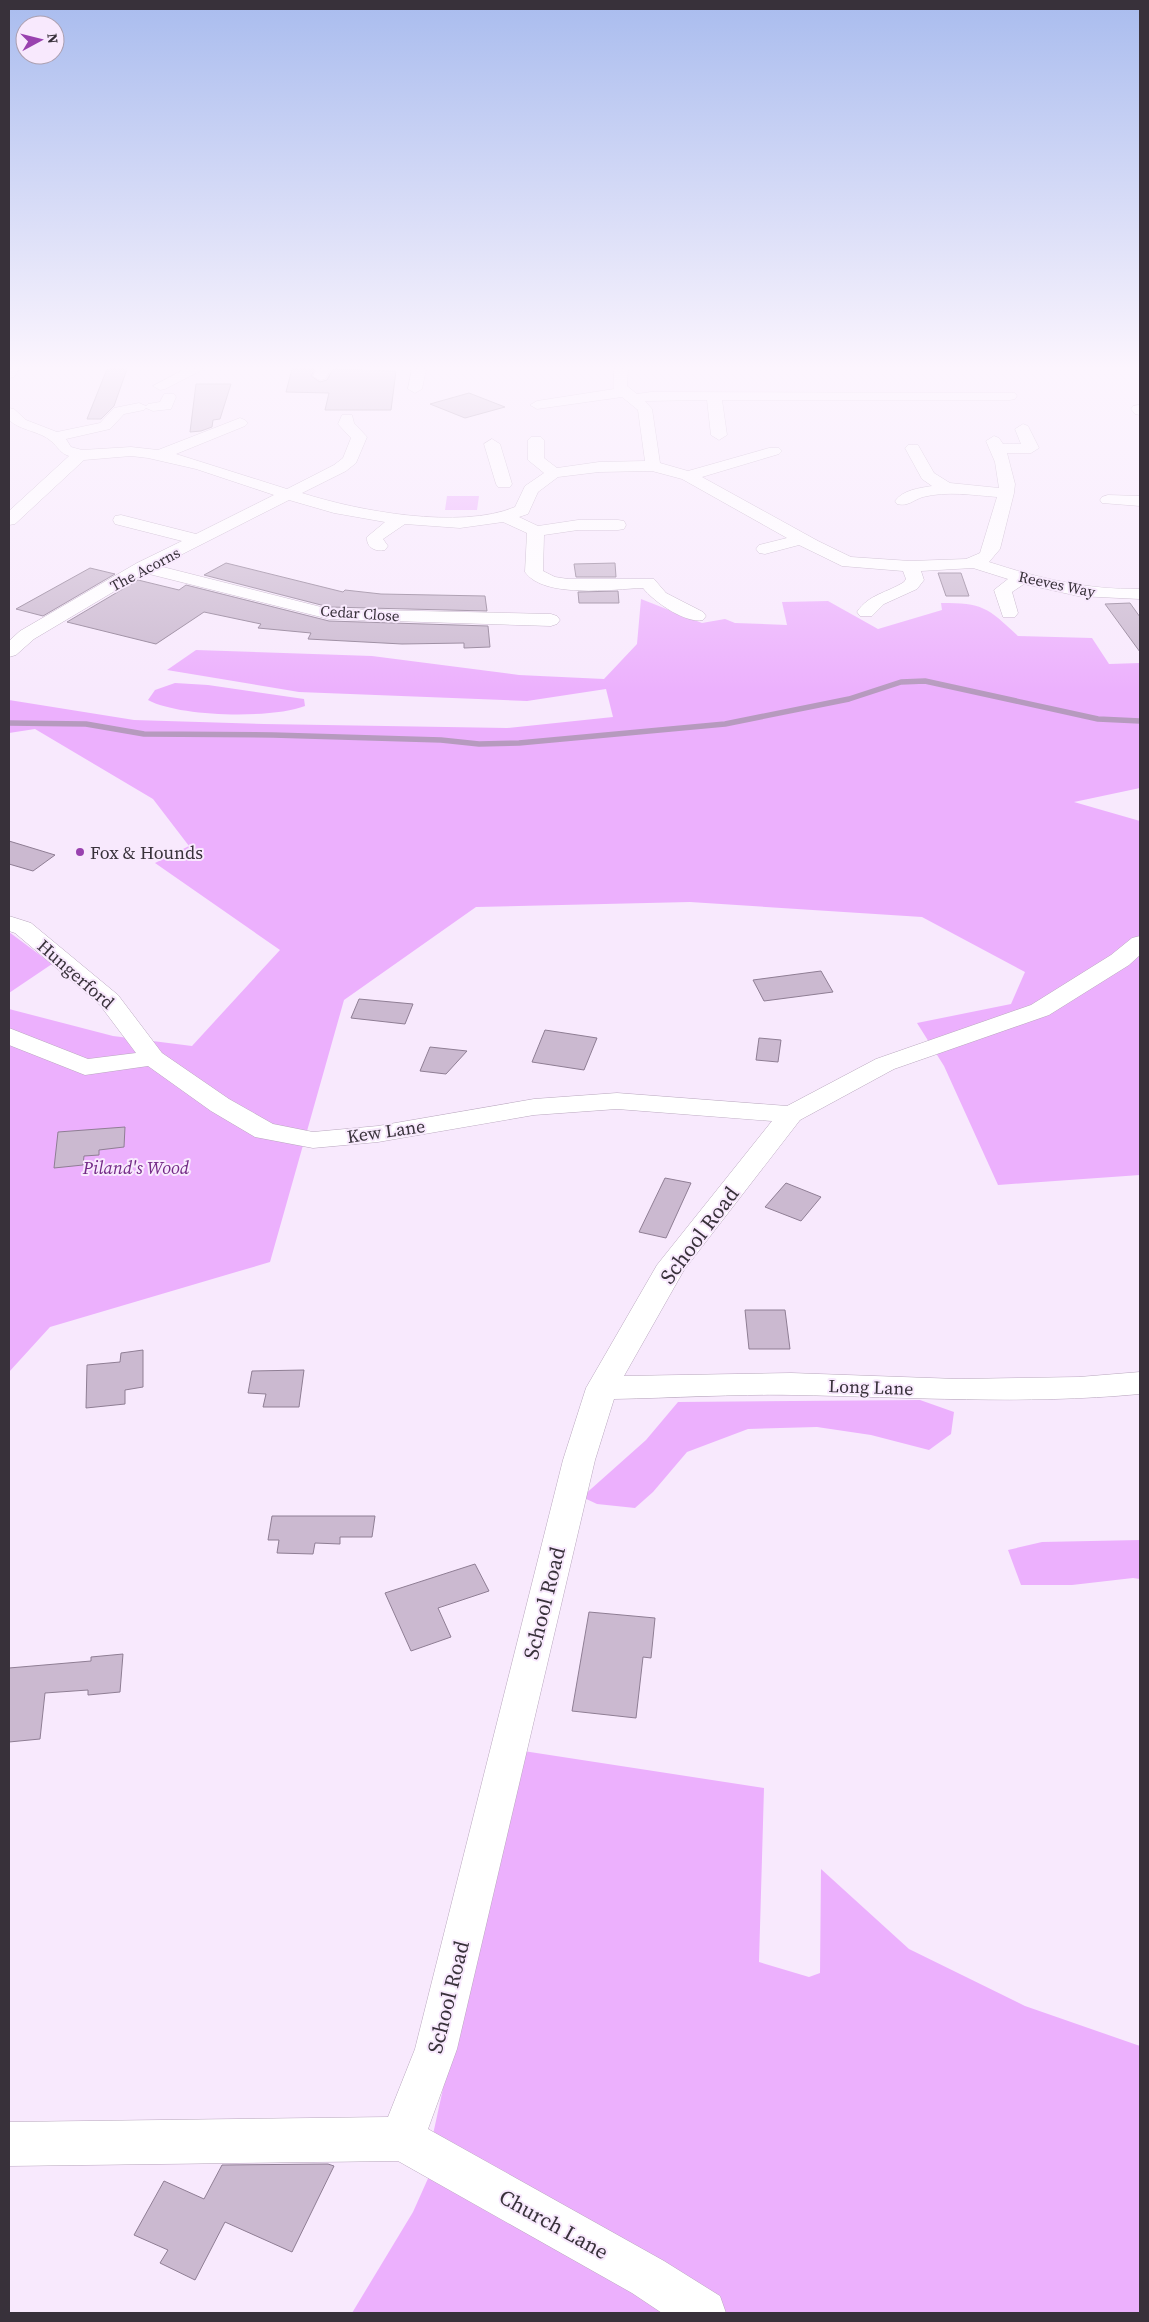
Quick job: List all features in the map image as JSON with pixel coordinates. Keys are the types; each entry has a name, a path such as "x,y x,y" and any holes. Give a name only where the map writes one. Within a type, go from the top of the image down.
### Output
{"street":[{"path":"9,520 56,477"},
{"path":"233,477 361,514 453,523 507,518 522,510 530,489 547,477"},
{"name":"The Acorns","path":"9,651 26,635 143,568 321,477"},
{"path":"502,477 504,484"},
{"name":"Reeves Way","path":"690,477 802,539 848,562 910,566 975,563 1090,593 1140,594"},
{"path":"930,477 946,488"},
{"path":"975,563 986,557 991,549 1006,493 1006,477"},
{"path":"903,501 916,494 946,488 1006,493"},
{"path":"1108,500 1140,501"},
{"path":"379,546 374,541 375,537 402,518"},
{"path":"507,518 536,531 578,525 618,525"},
{"path":"121,520 200,540"},
{"path":"536,531 534,572 541,580 562,584 648,583 660,597 698,616"},
{"path":"765,550 802,539"},
{"path":"866,612 872,603 910,588 915,580 910,566"},
{"name":"Cedar Close","path":"143,568 329,614 551,620"},
{"path":"1009,613 1003,590 1023,577"},
{"name":"Hungerford","path":"9,923 23,928 109,1000 153,1058"},
{"name":"School Road","path":"402,2139 436,2048 569,1498 602,1388 672,1265 792,1114 885,1064 1040,1010 1120,960 1140,943"},
{"path":"9,1036 85,1067 153,1058"},
{"name":"Kew Lane","path":"153,1058 220,1105 266,1131 313,1140 378,1134 534,1107 617,1101 792,1114"},
{"name":"Long Lane","path":"602,1388 792,1384 958,1390 1079,1388 1140,1384"},
{"path":"9,2144 402,2139"},
{"name":"Church Lane","path":"402,2139 648,2277 703,2313"}],"green space":[{"path":"447,496 479,496 477,510 445,510"},
{"name":"Piland's Wood","path":"641,599 702,623 725,619 735,623 787,625 782,602 828,601 878,629 942,610 941,603 966,604 976,606 991,613 1018,636 1092,638 1109,664 1140,663 1140,788 1074,802 1140,821 1140,1175 998,1185 944,1066 917,1023 1011,1004 1025,972 922,917 690,902 476,907 344,1000 270,1262 50,1327 9,1372 9,1009 113,1036 192,1046 280,950 155,863 189,846 153,799 35,729 9,733 9,700 134,720 264,724 507,728 613,717 606,689 527,701 299,692 167,670 196,650 372,656 519,675 604,679 637,644"},
{"path":"175,683 208,685 304,699 305,706 271,713 226,714 181,710 162,706 148,700 155,690"},
{"path":"9,932 52,964 9,993"},
{"path":"920,1400 954,1412 951,1434 929,1450 871,1435 817,1427 748,1429 687,1452 653,1492 635,1508 597,1504 582,1497 646,1440 678,1402"},
{"path":"1140,1540 1140,1579 1133,1578 1072,1585 1021,1585 1008,1550 1042,1542"},
{"path":"517,1750 764,1788 759,1962 809,1977 820,1973 821,1869 909,1949 1025,2006 1140,2046 1140,2313 352,2313 413,2212 443,2145 432,2139"}],"building":[{"path":"226,563 343,592 345,590 381,594 485,596 487,611 329,607 204,575"},
{"path":"615,563 616,577 576,577 574,564"},
{"path":"90,568 115,574 43,616 16,609"},
{"path":"938,573 961,573 969,596 946,596"},
{"path":"138,580 179,590 186,585 329,621 488,626 490,647 464,648 464,643 402,644 308,639 311,633 258,628 261,624 204,612 156,644 67,622"},
{"path":"618,591 619,603 579,603 578,592"},
{"path":"1130,603 1140,617 1140,652 1105,604"},
{"path":"9,841 55,855 33,871 9,864"},
{"path":"821,971 833,992 764,1001 753,980"},
{"path":"359,999 413,1004 405,1024 351,1018"},
{"path":"545,1030 597,1038 584,1070 532,1062"},
{"path":"759,1038 781,1040 778,1062 756,1060"},
{"path":"430,1047 467,1051 446,1074 420,1071"},
{"path":"125,1127 124,1147 99,1150 99,1155 84,1156 83,1165 54,1168 58,1132"},
{"path":"665,1178 691,1183 666,1238 639,1232"},
{"path":"786,1183 821,1197 801,1221 765,1207"},
{"path":"745,1310 785,1310 790,1349 749,1349"},
{"path":"143,1350 143,1387 125,1390 125,1404 86,1408 87,1365 120,1362 121,1353"},
{"path":"304,1370 299,1407 263,1407 266,1394 248,1393 252,1371"},
{"path":"272,1516 375,1516 372,1537 340,1537 340,1544 315,1543 313,1554 277,1553 279,1540 268,1540"},
{"path":"475,1564 489,1591 438,1608 451,1637 411,1651 385,1593"},
{"path":"589,1612 655,1618 651,1658 643,1657 636,1718 572,1711"},
{"path":"123,1654 120,1692 88,1695 88,1690 45,1693 40,1739 9,1742 9,1668 91,1661 91,1657"},
{"path":"328,2164 334,2166 292,2252 225,2222 195,2280 160,2263 168,2250 134,2235 164,2181 204,2199 222,2165"}],"waterway":[{"path":"9,723 86,724 144,734 273,735 441,740 479,744 519,743 725,724 849,699 901,682 925,681 1098,719 1140,721"}],"place":[{"name":"Fox & Hounds","path":"80,852"}]}
